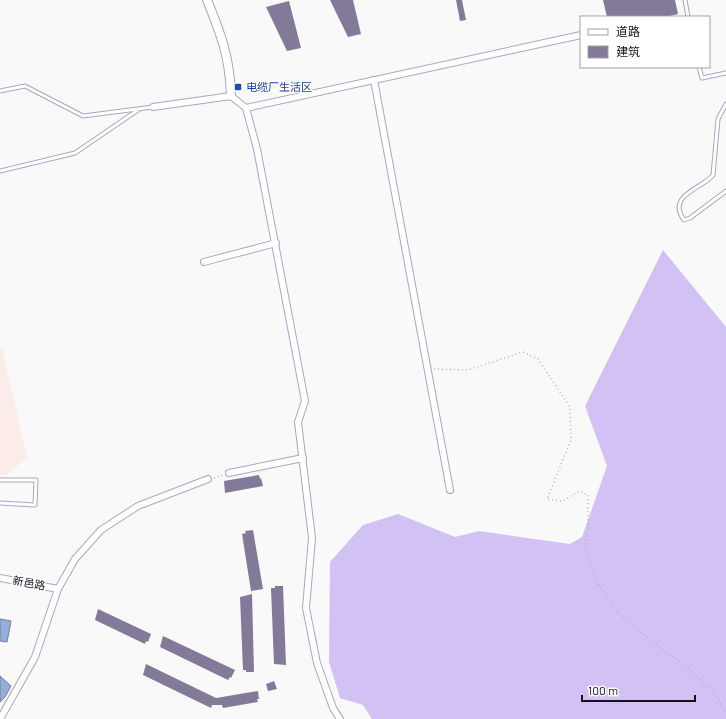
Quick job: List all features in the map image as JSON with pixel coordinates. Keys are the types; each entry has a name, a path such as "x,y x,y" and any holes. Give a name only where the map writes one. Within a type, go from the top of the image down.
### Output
{"street":[{"path":"207,0 220,30 231,71 231,96"},
{"path":"246,108 580,35"},
{"path":"374,80 450,490"},
{"path":"153,107 231,96 246,108 257,149 276,243 305,401 298,422 312,538 306,608 316,663 333,708 340,719"},
{"path":"204,262 276,243"},
{"path":"229,473 303,458"},
{"path":"0,719 35,656 58,588 75,559 102,530 138,506 208,480"},
{"name":"新邑路","path":"0,578 58,588"}],"lane":[{"path":"685,0 688,16"},
{"path":"699,68 702,78 726,73"},
{"path":"0,91 25,86 83,116 153,107"},
{"path":"726,104 718,119 713,175 704,184 683,196 680,202 684,220 690,218 726,191"},
{"path":"0,171 75,153 139,109"},
{"path":"0,480 36,480 35,505 0,504"}],"path":[{"path":"428,369 468,370 523,352 538,359 570,407 571,440 547,499 563,502 579,491 588,495 588,523 585,549 596,580 615,610 714,692 726,714"},
{"path":"208,480 229,473"}],"shaded area":[{"path":"663,250 726,327 726,719 372,719 363,705 340,698 329,662 330,562 363,525 398,514 455,537 479,531 570,544 582,537 607,466 585,406"},
{"path":"0,349 2,349 27,457 7,475 0,475"}],"water":[{"path":"0,619 11,621 7,642 0,641"},
{"path":"0,676 11,686 5,697 0,702"}],"building":[{"path":"330,0 353,0 361,34 348,37"},
{"path":"456,0 462,0 466,20 460,21"},
{"path":"603,0 675,0 678,14 669,16 607,16"},
{"path":"289,1 301,48 287,51 266,7"},
{"path":"259,475 263,486 225,493 224,481"},
{"path":"253,530 263,589 251,591 242,534 246,533 245,531"},
{"path":"275,586 283,586 286,665 274,664 271,588 275,588"},
{"path":"252,594 254,672 246,672 246,670 243,670 240,597"},
{"path":"98,609 151,634 148,642 146,641 145,644 95,620"},
{"path":"163,636 235,670 231,678 230,677 228,680 160,647"},
{"path":"146,664 216,698 258,691 259,699 257,699 258,702 223,708 222,705 212,705 211,708 143,675"},
{"path":"274,681 277,689 268,691 266,684"}],"place":[{"name":"电缆厂生活区","path":"238,87"}]}
